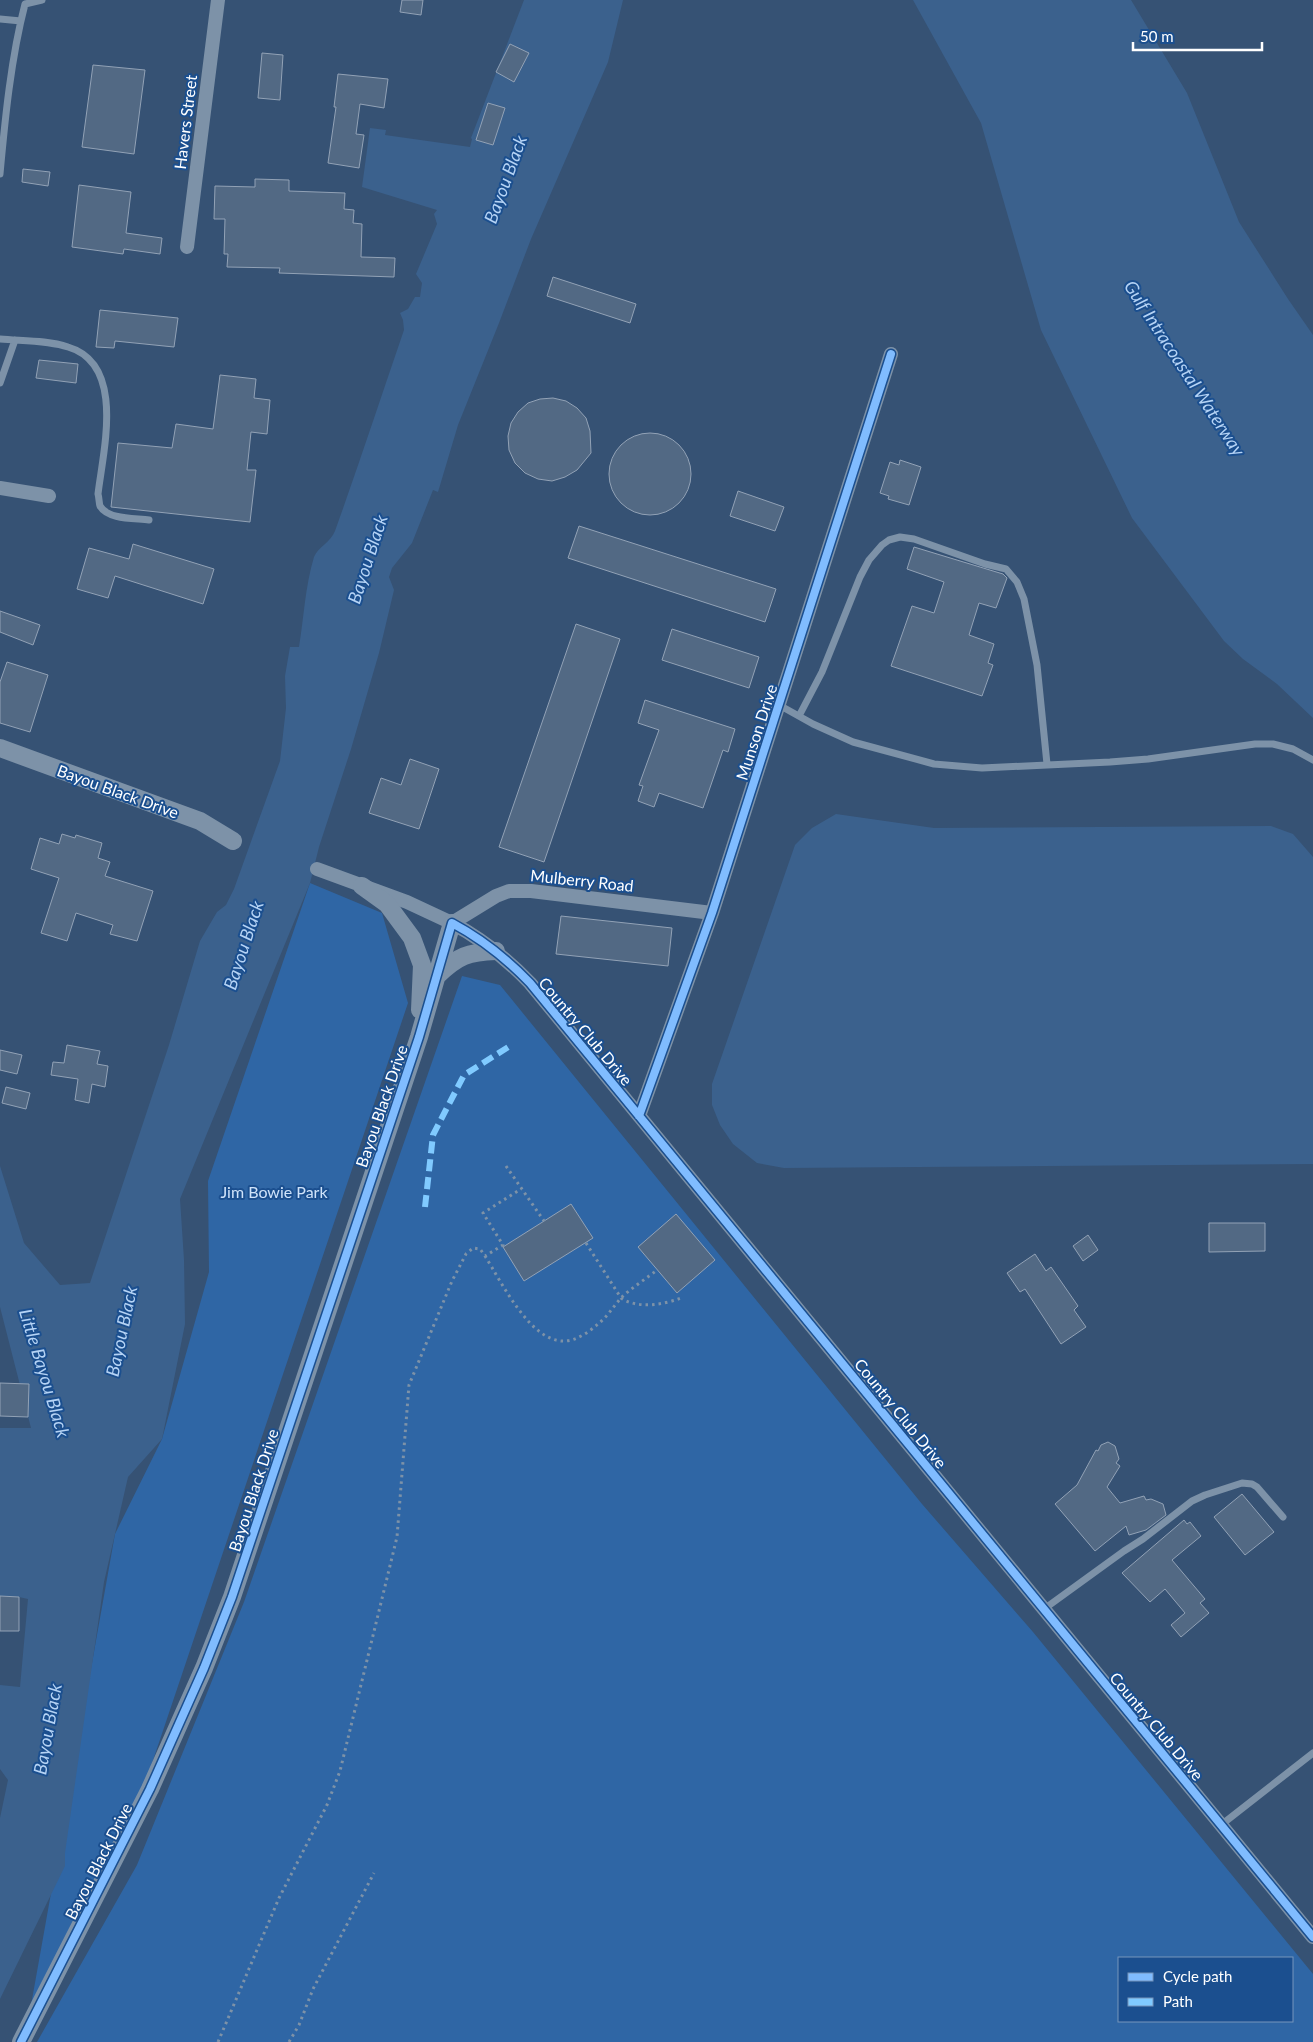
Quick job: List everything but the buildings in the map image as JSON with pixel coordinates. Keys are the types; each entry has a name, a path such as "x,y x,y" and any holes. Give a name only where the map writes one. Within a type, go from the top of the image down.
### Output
{"street":[{"name":"Havers Street","path":"188,247 218,0"},
{"name":"Munson Drive","path":"639,1116 712,913 891,354"},
{"path":"0,488 49,496"},
{"name":"Bayou Black Drive","path":"0,748 200,821 233,841"},
{"path":"317,869 407,902 452,922"},
{"path":"362,886 387,904 395,913 412,938 419,956 422,965 419,1037"},
{"name":"Mulberry Road","path":"452,922 496,896 509,891 531,890 712,913"},
{"name":"Bayou Black Drive","path":"21,2042 150,1790 204,1668 232,1597 419,1037 452,922"},
{"name":"Country Club Drive","path":"452,922 496,951 530,984 1313,1937"},
{"path":"438,976 454,960 466,954 496,951"}],"lane":[{"path":"0,174 9,90 21,21 26,2 42,0"},
{"path":"0,19 21,21"},
{"path":"0,339 57,344 70,347 80,352 96,368 102,377 106,391 107,413 98,494 100,506 114,516 149,520"},
{"path":"0,383 16,340"},
{"path":"799,716 822,672 860,577 869,560 882,544 889,540 900,537 914,539 1006,569 1017,582 1024,599 1037,665 1047,764"},
{"path":"779,705 853,742 934,764 982,768 1148,759 1255,744 1274,744 1293,749 1313,760"},
{"path":"1043,1610 1124,1551 1144,1539 1178,1511 1205,1495 1242,1483 1252,1484 1257,1487 1283,1516"},
{"path":"1221,1825 1313,1753"}],"path":[{"path":"506,1166 544,1221"},
{"path":"485,1256 503,1244 483,1213 522,1188"},
{"path":"586,1243 621,1298 628,1303 640,1305 669,1302 681,1298"},
{"path":"218,2042 279,1898 326,1805 340,1771 397,1538 410,1385 452,1280 466,1254 473,1248 480,1249 522,1314 536,1330 550,1338 564,1341 581,1336 608,1315 621,1298 657,1270"},
{"path":"289,2042 299,2025 313,1989 374,1873"}],"green space":[{"name":"Jim Bowie Park","path":"310,883 382,913 408,1003 143,1790 30,2011 115,1534 162,1439 209,1272 208,1181"},
{"path":"462,976 500,985 922,1504 1033,1632 1313,1974 1313,2042 37,2042 137,1865 244,1602"}],"water":[{"path":"524,0 623,0 608,62 531,239 458,425 438,492 433,490 412,543 392,568 389,577 394,590 379,653 351,749 319,847 310,883 180,1199 184,1260 185,1324 162,1439 128,1477 104,1582 65,1853 65,1866 0,1999 0,1818 8,1780 0,1769 0,1685 20,1687 28,1599 0,1596 0,1428 31,1428 0,1307 0,1166 24,1243 60,1285 90,1283 169,1045 200,941 217,912 226,905 234,889 280,761 286,708 285,676 290,647 299,647 314,557 318,550 333,535 344,506 404,330 400,313 408,309 415,297 420,297 422,283 416,274 437,224 434,214 437,210 362,187 370,128 386,130 385,135 470,147 471,138"},
{"name":"Gulf Intracoastal Waterway","path":"913,0 1131,0 1187,93 1239,222 1313,335 1313,718 1277,684 1243,659 1224,641 1132,518 1041,330 981,123"},
{"path":"836,814 934,828 1271,826 1293,834 1313,857 1313,1164 784,1168 757,1163 733,1144 720,1125 712,1105 712,1084 795,845 812,828"}],"marked path":[{"path":"425,1207 433,1135 464,1075 513,1044"}],"cycle path":[{"path":"639,1116 712,913 891,354"},
{"path":"21,2042 150,1789 204,1668 232,1597 419,1037 452,923 494,950 530,983 1313,1937"}],"water label":[{"name":"Bayou Black","path":"505,179"},
{"name":"Bayou Black","path":"367,559"},
{"name":"Bayou Black","path":"243,945"},
{"name":"Bayou Black","path":"121,1331"},
{"name":"Little Bayou Black","path":"45,1373"},
{"name":"Bayou Black","path":"47,1729"}]}
